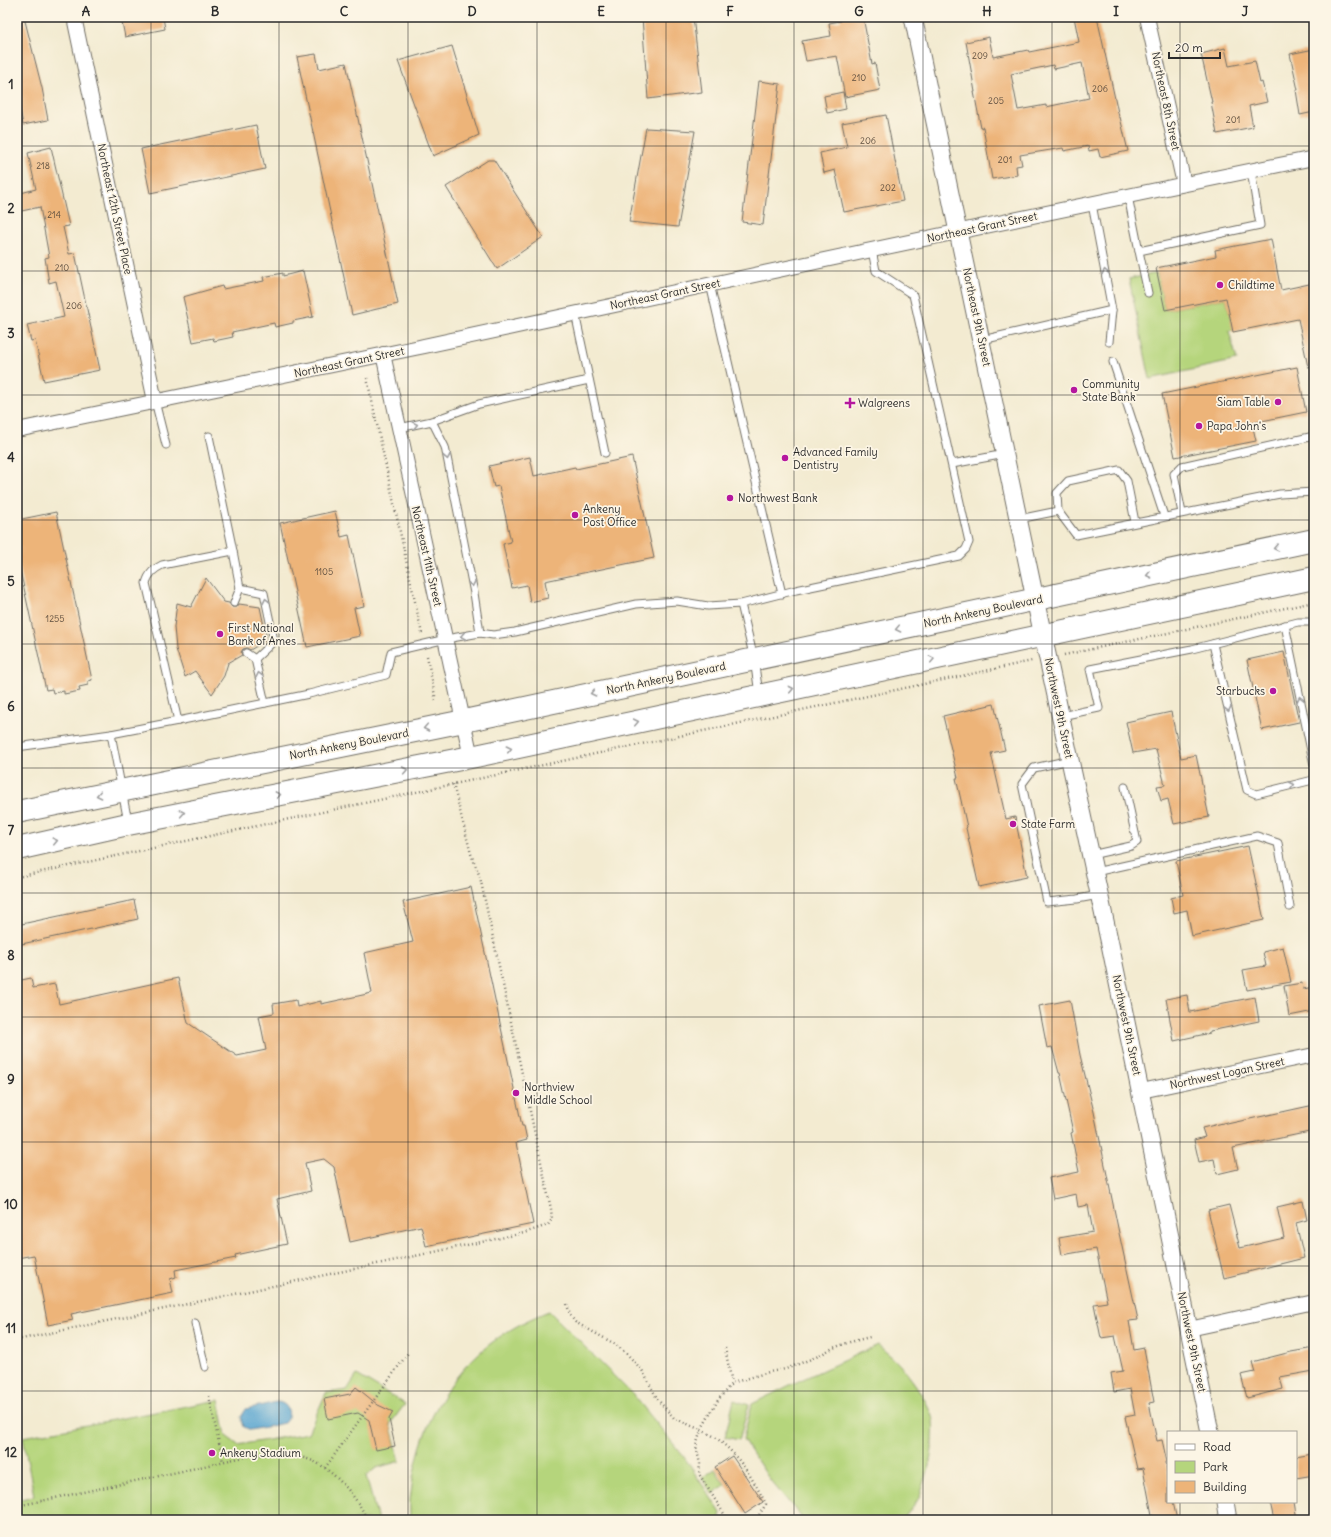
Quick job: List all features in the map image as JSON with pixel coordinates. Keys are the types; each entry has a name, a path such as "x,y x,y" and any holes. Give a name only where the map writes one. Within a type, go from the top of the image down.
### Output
{"main road":[{"name":"North Ankeny Boulevard","path":"17,849 128,824 471,757 760,696 1314,540"},
{"name":"North Ankeny Boulevard","path":"17,812 464,721 754,659 1314,578"}],"street":[{"name":"Northeast 12th Street Place","path":"74,17 155,401"},
{"name":"Northeast 9th Street","path":"913,17 982,340 1039,618"},
{"name":"Northeast 8th Street","path":"1147,17 1184,184"},
{"name":"Northeast Grant Street","path":"17,430 1184,184 1314,158"},
{"name":"Northeast 11th Street","path":"383,354 471,757"},
{"name":"Northwest 9th Street","path":"1039,618 1141,1091 1210,1431"},
{"name":"Northwest Logan Street","path":"1141,1091 1314,1055"},
{"path":"1189,1329 1314,1302"},
{"path":"1224,1503 1228,1520"}],"lane":[{"path":"1139,251 1260,225 1251,171"},
{"path":"1128,196 1148,293"},
{"path":"1092,204 1112,310 1109,342"},
{"path":"17,747 110,734 178,721 386,675 391,652 446,639 480,633 493,636 516,632 636,604 677,601 708,606 741,604 959,556 966,549 969,542 913,295 876,271 872,250"},
{"path":"710,284 782,594"},
{"path":"982,340 1112,310"},
{"path":"576,313 605,453"},
{"path":"1113,362 1164,516"},
{"path":"399,428 432,421 479,404 589,380"},
{"path":"155,401 166,445"},
{"path":"432,421 445,447 474,592 480,633"},
{"path":"209,436 240,588 234,603"},
{"path":"1182,513 1174,474 1182,466 1314,436"},
{"path":"952,464 1005,454"},
{"path":"1135,522 1127,481 1119,470 1068,481 1057,493 1058,511 1076,535 1164,516 1280,494 1314,492"},
{"path":"1019,519 1058,511"},
{"path":"178,721 146,582 148,576 154,569 162,565 233,551"},
{"path":"240,588 264,593 274,641 255,659"},
{"path":"741,604 754,659 760,696"},
{"path":"1061,716 1099,708 1090,669 1213,644 1298,622 1314,622"},
{"path":"1285,625 1314,765"},
{"path":"1213,644 1247,790 1256,794 1313,780 1314,778"},
{"path":"246,653 255,659 265,702"},
{"path":"110,734 128,824"},
{"path":"1070,760 1034,768 1022,784 1047,902 1099,895"},
{"path":"1091,855 1131,846 1137,842 1125,787"},
{"path":"1094,872 1257,836 1278,842 1290,907"},
{"path":"195,1323 205,1367"}],"path":[{"path":"367,378 436,700"},
{"path":"17,877 1314,602"},
{"path":"17,1340 510,1236 539,1229 548,1225 552,1219 480,877 471,854 453,784"},
{"path":"567,1304 570,1316 575,1322 616,1344 627,1354 642,1370 658,1400 674,1418 719,1440 737,1458 766,1504 756,1520"},
{"path":"733,1520 726,1517 699,1474 700,1464 696,1446 701,1430 718,1400 732,1383 769,1372 786,1369 816,1357 833,1348 870,1337"},
{"path":"725,1348 732,1383"},
{"path":"325,1468 408,1353"},
{"path":"209,1396 223,1462"},
{"path":"17,1506 223,1462 270,1454 294,1456 314,1461 330,1471 347,1490 365,1514 367,1520"}],"green space":[{"path":"1157,273 1165,310 1226,298 1233,329 1229,331 1237,360 1150,379 1129,279"},
{"path":"549,1311 636,1398 684,1457 721,1513 719,1520 410,1520 410,1496 416,1462 425,1433 438,1406 453,1381 472,1360 495,1340 520,1324"},
{"path":"878,1345 899,1364 912,1379 928,1406 933,1421 933,1441 929,1465 918,1498 914,1506 902,1520 804,1520 770,1480 743,1439 752,1404"},
{"name":"Ankeny Stadium","path":"357,1375 405,1404 390,1424 400,1461 376,1468 366,1476 378,1520 17,1520 17,1500 34,1496 23,1437 219,1400 226,1436 238,1445 308,1433 326,1393 347,1390"},
{"path":"734,1400 749,1405 739,1440 725,1437"},
{"path":"715,1469 725,1485 712,1494 702,1478"}],"water":[{"path":"276,1402 284,1404 288,1409 289,1412 287,1420 284,1423 251,1430 244,1427 241,1417 246,1409"}],"building":[{"path":"17,17 24,17 42,88 48,120 23,125 17,92"},
{"path":"121,17 163,17 165,29 125,37"},
{"path":"642,17 693,17 702,92 648,99"},
{"path":"840,17 863,17 872,64 875,63 880,90 845,97 837,56 806,61 802,41 831,36 829,23 841,21"},
{"path":"1074,17 1097,17 1128,151 1100,157 1098,149 1089,151 1088,146 1064,151 1063,148 1020,155 1022,165 1016,166 1017,175 992,179 983,127 981,128 974,92 966,42 989,37 993,57 1028,50 1029,52 1079,42","holes":["1082,63 1089,98 1046,107 1046,105 1018,110 1011,74 1053,65 1054,69"]},
{"path":"452,46 479,135 433,156 398,61"},
{"path":"1225,48 1229,66 1255,61 1260,83 1262,82 1267,102 1249,106 1253,127 1217,134 1212,102 1201,54"},
{"path":"1314,49 1314,112 1300,115 1296,90 1298,90 1290,54"},
{"path":"316,54 319,69 346,63 398,304 352,315 297,57"},
{"path":"759,81 780,84 763,225 742,222"},
{"path":"843,92 846,109 827,113 824,96"},
{"path":"886,115 903,201 844,212 835,170 824,173 820,153 847,147 842,123"},
{"path":"256,125 265,169 150,193 141,149"},
{"path":"646,128 695,131 678,227 629,222"},
{"path":"51,147 69,226 63,227 69,254 75,253 100,370 44,381 35,340 31,341 27,325 64,317 56,281 49,283 45,258 49,257 40,207 17,212 17,194 36,189 28,153"},
{"path":"488,160 494,160 543,237 497,269 446,187"},
{"name":"Childtime","path":"1271,239 1281,290 1314,283 1314,366 1308,367 1298,319 1233,332 1226,298 1165,310 1156,268 1216,256 1215,250"},
{"path":"303,271 313,317 293,321 293,323 275,327 274,323 232,332 233,337 214,341 213,338 193,342 183,297 222,286 223,289 264,281 263,277 283,273 283,276"},
{"path":"1297,367 1306,412 1252,423 1256,441 1175,457 1162,394"},
{"name":"Ankeny Post Office","path":"530,457 534,476 632,457 654,558 545,581 548,598 530,602 527,585 512,588 503,544 511,542 499,486 494,487 489,466"},
{"path":"335,511 341,537 349,535 364,606 354,608 360,636 307,647 280,523"},
{"path":"56,512 92,680 88,681 88,685 79,687 80,691 64,694 64,691 53,693 52,689 46,690 17,556 17,520"},
{"name":"First National Bank of Ames","path":"206,578 224,602 229,603 232,607 237,607 239,604 260,607 267,640 250,650 247,648 243,649 241,652 242,655 228,663 224,676 212,694 195,671 185,677 176,649 174,627 177,603 191,607"},
{"name":"Starbucks","path":"1284,652 1299,722 1262,730 1247,660"},
{"path":"994,704 1005,750 991,753 1006,819 1015,817 1027,877 979,887 956,778 958,778 943,716"},
{"path":"1171,712 1181,758 1196,755 1209,817 1174,824 1168,799 1161,801 1157,786 1165,785 1156,749 1133,753 1126,722"},
{"path":"1248,846 1264,920 1192,936 1187,910 1174,913 1171,898 1183,895 1176,861"},
{"name":"Northview Middle School","path":"471,887 522,1126 524,1126 527,1140 516,1143 533,1224 426,1246 421,1226 350,1242 334,1167 324,1159 305,1163 311,1191 277,1199 287,1244 235,1255 236,1258 175,1270 176,1277 170,1279 173,1293 71,1314 73,1320 48,1325 34,1255 17,1258 17,981 31,978 33,988 55,984 59,1004 178,978 188,1023 237,1056 266,1050 259,1016 274,1013 273,1004 296,1000 297,1007 321,1001 321,1004 372,993 364,953 413,942 403,902"},
{"path":"134,900 138,919 17,945 17,925"},
{"path":"1283,947 1291,982 1247,990 1243,970 1266,966 1263,952"},
{"path":"1302,983 1303,989 1314,987 1314,1011 1289,1016 1284,986"},
{"path":"1187,995 1190,1012 1219,1006 1219,1004 1255,997 1259,1021 1210,1031 1210,1033 1174,1041 1166,999"},
{"path":"1070,1000 1080,1055 1094,1112 1138,1320 1129,1321 1134,1350 1144,1348 1154,1402 1149,1403 1157,1441 1162,1440 1167,1462 1167,1503 1173,1503 1177,1520 1153,1520 1143,1468 1137,1469 1125,1417 1135,1415 1130,1389 1114,1392 1111,1373 1123,1371 1115,1336 1101,1338 1094,1304 1107,1302 1096,1249 1062,1255 1059,1238 1093,1232 1088,1205 1078,1207 1076,1194 1053,1199 1049,1178 1079,1172 1071,1133 1073,1132 1060,1073 1052,1047 1047,1048 1039,1006"},
{"path":"1314,1105 1314,1131 1233,1148 1238,1169 1217,1174 1214,1159 1199,1162 1194,1140 1205,1137 1202,1128"},
{"path":"1303,1201 1307,1220 1296,1223 1304,1258 1224,1278 1208,1210 1229,1205 1240,1248 1284,1238 1277,1207"},
{"path":"1314,1348 1314,1371 1280,1377 1283,1389 1247,1398 1241,1375 1255,1372 1252,1362"},
{"path":"356,1387 378,1405 393,1412 389,1419 395,1446 376,1450 369,1420 358,1413 328,1419 324,1399 350,1394"},
{"path":"1312,1454 1314,1475 1297,1478 1297,1457"},
{"path":"732,1456 763,1502 745,1514 715,1467"},
{"path":"1270,1503 1294,1503 1297,1520 1274,1520"}],"place":[{"name":"Childtime","path":"1220,285"},
{"name":"Community State Bank","path":"1074,390"},
{"name":"Siam Table","path":"1278,402"},
{"name":"Walgreens","path":"850,403"},
{"name":"Papa John's","path":"1199,426"},
{"name":"Advanced Family Dentistry","path":"785,458"},
{"name":"Northwest Bank","path":"730,498"},
{"name":"Ankeny Post Office","path":"575,515"},
{"name":"First National Bank of Ames","path":"220,634"},
{"name":"Starbucks","path":"1273,691"},
{"name":"State Farm","path":"1013,824"},
{"name":"Northview Middle School","path":"516,1093"},
{"name":"Ankeny Stadium","path":"212,1453"}]}
